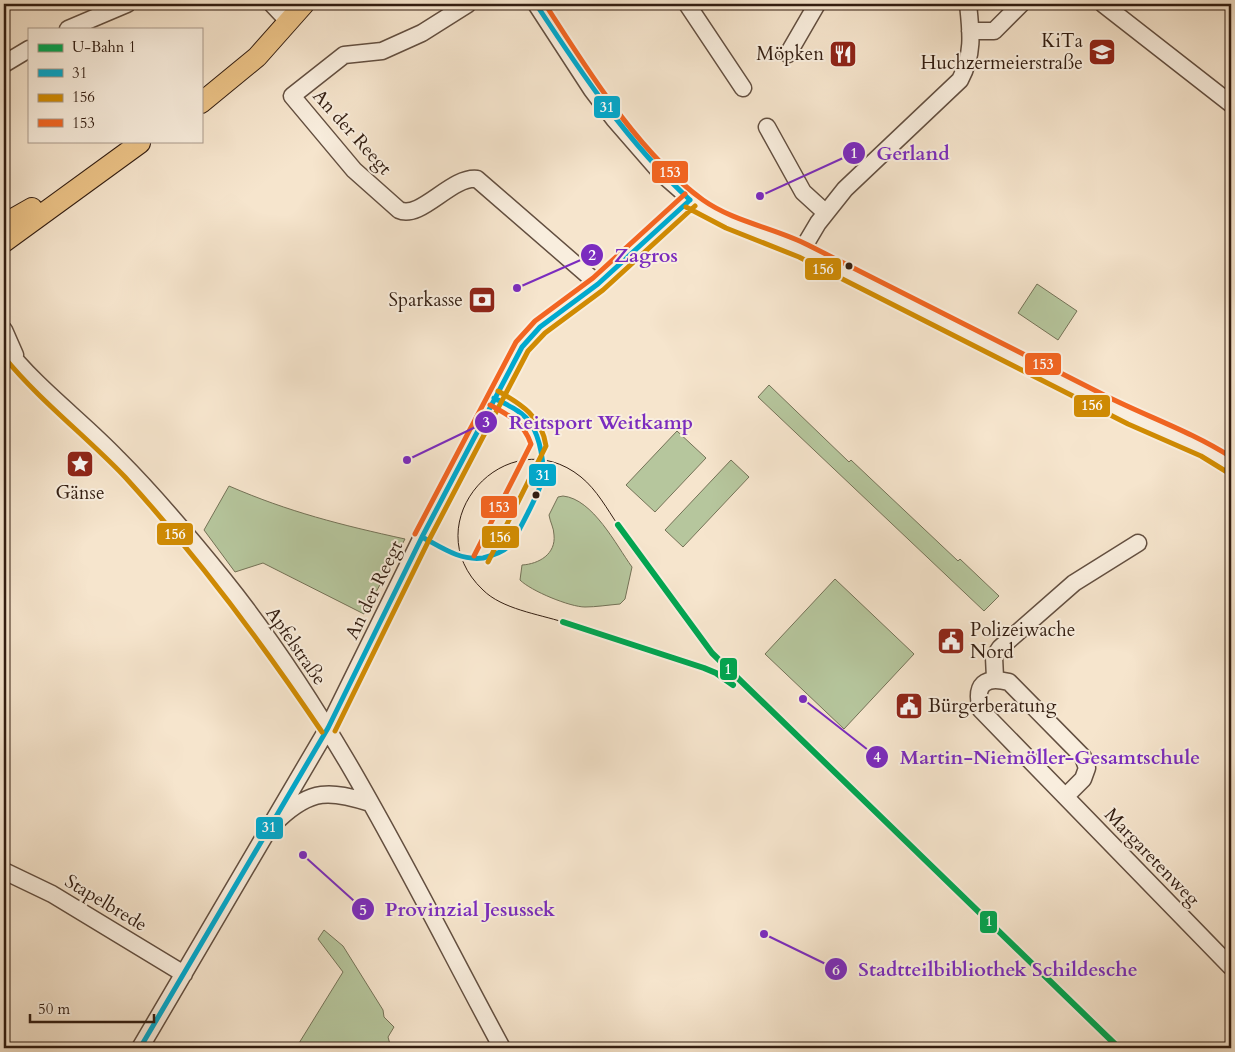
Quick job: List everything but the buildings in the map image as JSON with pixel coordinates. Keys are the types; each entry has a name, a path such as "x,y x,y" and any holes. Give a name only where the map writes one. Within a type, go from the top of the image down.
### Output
{"main road":[{"path":"202,102 256,57 304,4"},
{"path":"4,224 142,142"},
{"path":"4,242 142,142"}],"street":[{"path":"70,28 127,4"},
{"path":"272,4 288,21"},
{"name":"An der Reegt","path":"468,4 422,33 382,51 344,55 292,96 354,170 399,210 404,212 414,210 462,181 477,179 598,284"},
{"path":"536,4 592,90 645,156 690,200 729,221 802,250 1081,392 1163,432 1204,449 1231,465"},
{"path":"687,4 743,88"},
{"path":"788,54 817,4"},
{"path":"802,250 826,213 845,189 960,80 969,61 970,31 968,4"},
{"path":"970,31 994,31 1020,4"},
{"path":"1103,4 1231,104"},
{"path":"4,64 28,50"},
{"path":"767,127 803,192 826,213"},
{"name":"An der Reegt","path":"140,1048 328,728 422,537 522,347 540,327 598,284 690,200"},
{"path":"4,330 21,368"},
{"name":"Apfelstraße","path":"4,346 21,368 118,458 182,529 263,632 328,728 502,1048"},
{"name":"Apfelstraße","path":"4,359 21,368"},
{"path":"1066,796 1083,779 1088,768 1083,757 1010,682 995,678 994,657 1000,648 1074,583 1138,543"},
{"name":"Margaretenweg","path":"995,678 988,680 981,686 978,698 981,710 1231,967"},
{"name":"An der Reegt","path":"269,830 302,800 314,795 326,793 342,795 370,803"},
{"name":"Stapelbrede","path":"4,871 52,894 184,974"}],"green space":[{"path":"1037,284 1077,311 1058,340 1018,313"},
{"path":"769,385 849,462 851,460 958,561 960,559 999,596 984,611 758,397"},
{"path":"677,431 706,458 655,512 626,485"},
{"path":"731,460 749,477 683,547 665,530"},
{"path":"229,486 316,517 405,539 364,614 263,563 235,572 204,530"},
{"path":"563,496 574,499 594,514 632,567 625,599 620,604 578,606 541,593 520,580 522,565 540,560 552,548 554,532 549,515 558,497"},
{"path":"835,579 914,654 844,729 765,654"},
{"path":"324,930 343,946 383,1010 384,1017 394,1027 388,1037 391,1048 296,1048 343,972 318,939"}],"tram line":[{"path":"563,622 510,606 491,597 483,590 464,563 458,536 463,509 478,486 499,469 524,460 553,462 587,482 618,525"}],"metro line":[{"name":"1","path":"618,525 712,653 1119,1048"},
{"name":"1","path":"563,622 704,668 716,673 733,685"}],"transit line":[{"name":"31","path":"536,4 607,107 646,155 690,200"},
{"name":"153","path":"545,4 578,56 636,135 680,181 715,208 808,245 1106,396 1201,440 1231,457"},
{"name":"153","path":"415,534 516,342 535,321 593,278 685,194"},
{"name":"31","path":"140,1048 328,728 422,537 522,347 540,327 598,284 690,200"},
{"name":"156","path":"335,731 429,540 528,351 545,333 603,290 695,206"},
{"name":"156","path":"686,207 726,228 799,257 1128,424 1201,456 1227,472"},
{"name":"156","path":"4,357 33,389 125,477 152,507 204,569 253,633 322,732"},
{"name":"156","path":"488,562 546,446 540,427 529,412 498,391"},
{"name":"31","path":"422,537 459,555 483,558 504,550 510,545 522,523 542,480 541,451 537,436 528,419 494,398"},
{"name":"153","path":"474,556 531,444 524,430 515,420 490,405"}],"place":[{"name":"KiTa Huchzermeierstraße","path":"1102,52"},
{"name":"Möpken","path":"843,54"},
{"name":"Gerland","path":"760,196"},
{"name":"Zagros","path":"517,288"},
{"name":"Sparkasse","path":"482,300"},
{"name":"Reitsport Weitkamp","path":"407,460"},
{"name":"Gänse","path":"80,464"},
{"name":"Polizeiwache Nord","path":"951,641"},
{"name":"Martin-Niemöller-Gesamtschule","path":"803,699"},
{"name":"Bürgerberatung","path":"909,706"},
{"name":"Provinzial Jesussek","path":"303,855"},
{"name":"Stadtteilbibliothek Schildesche","path":"764,934"}]}
